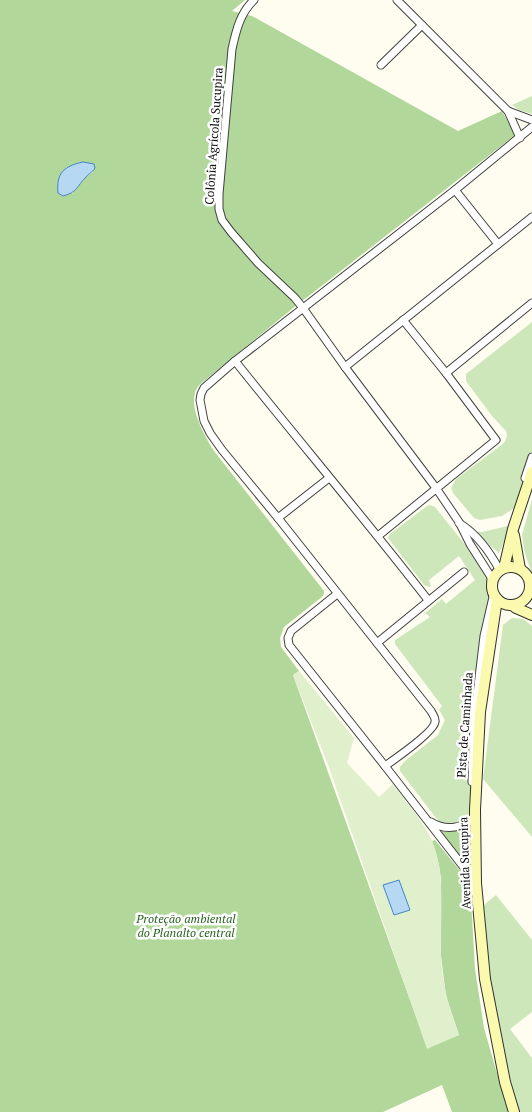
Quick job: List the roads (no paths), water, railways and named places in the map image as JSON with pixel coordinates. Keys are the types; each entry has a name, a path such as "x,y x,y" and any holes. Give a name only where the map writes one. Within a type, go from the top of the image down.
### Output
{"street":[{"name":"Colônia Agrícola Sucupira","path":"254,0 247,6 243,14 236,30 232,49 219,194 219,209 222,220 258,264 295,298 303,308 459,522"},
{"path":"397,0 508,111 520,138"},
{"path":"381,65 422,24"},
{"path":"508,111 532,120"},
{"path":"386,766 431,731 435,718 278,518 222,450 204,421 200,400 201,394 204,388 235,361 455,190 532,127"},
{"path":"455,190 498,244"},
{"path":"345,367 532,217"},
{"path":"446,373 532,303"},
{"path":"378,536 496,440 446,373 403,320"},
{"path":"235,361 428,600"},
{"path":"516,509 532,456"},
{"path":"532,472 492,590 497,599 504,604 532,615"},
{"path":"278,518 329,478"},
{"path":"459,522 478,538 493,558 497,574"},
{"path":"459,522 470,544 497,574"},
{"path":"513,529 520,569"},
{"path":"495,613 523,600 531,592 530,582 520,569 512,567 497,574"},
{"path":"377,643 464,572"},
{"name":"Pista de Caminhada","path":"473,818 473,741 476,703 484,636 493,597 491,587 497,574"},
{"path":"337,594 291,631 288,638 289,645 474,880"},
{"name":"Avenida Sucupira","path":"497,599 480,712 473,818 474,880 485,979 505,1082 514,1111"},
{"path":"427,819 439,827 450,828 462,826 473,818"}],"water":[{"path":"83,162 94,164 95,168 93,171 72,193 63,196 58,193 60,175 66,168"},
{"path":"399,880 410,910 394,915 383,885"}],"park label":[{"name":"Proteção ambiental do Planalto central","path":"186,926"}]}
